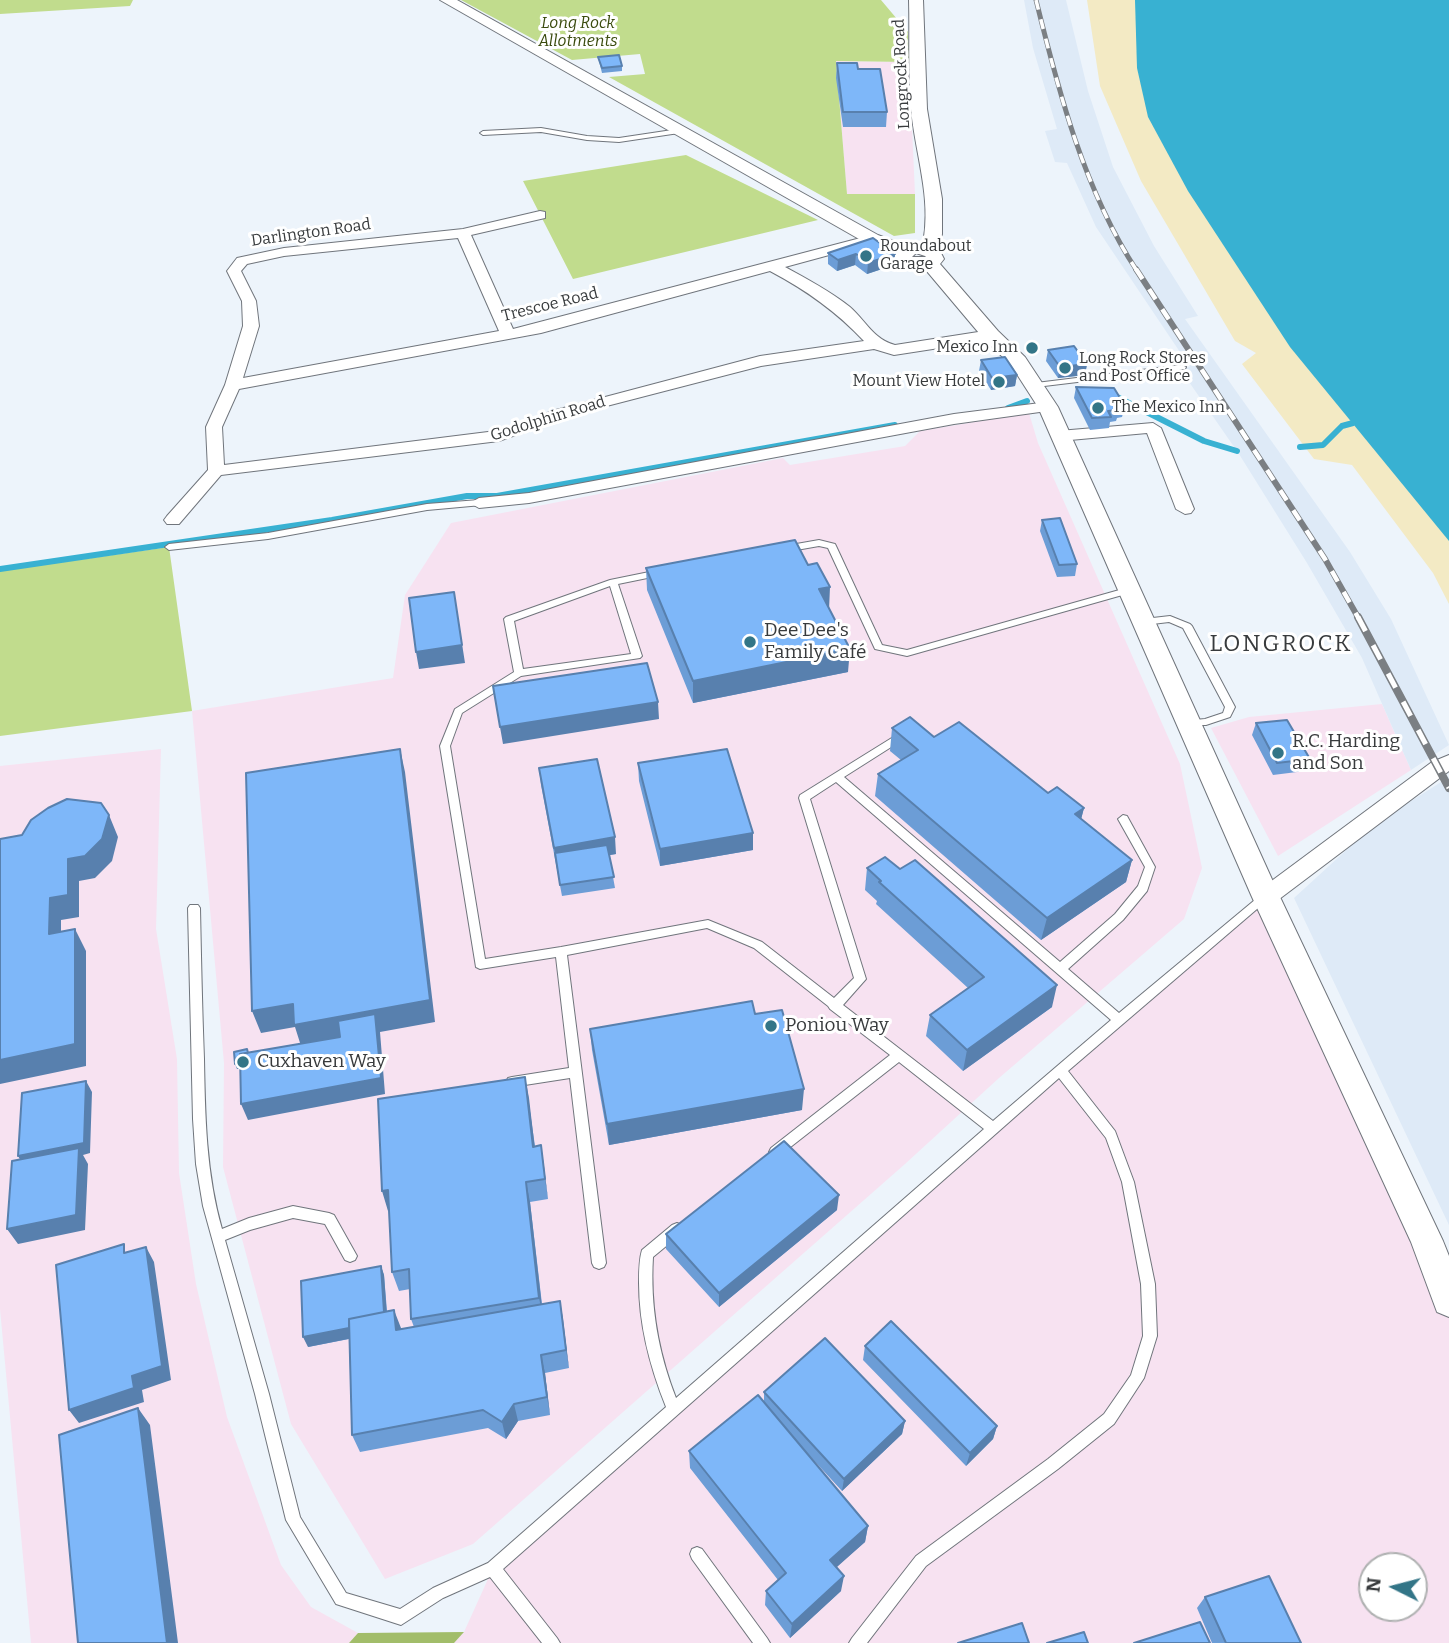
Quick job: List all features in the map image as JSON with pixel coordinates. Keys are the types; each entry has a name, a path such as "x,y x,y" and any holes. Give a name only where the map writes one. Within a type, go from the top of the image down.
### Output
{"street":[{"path":"447,0 872,239 903,251 901,257 918,265 929,257 933,239 933,200 923,146"},
{"name":"Longrock Road","path":"916,0 918,96 923,146"},
{"name":"Darlington Road","path":"216,471 215,427 233,385 251,326 249,301 234,271 242,261 284,252 463,233 540,215"},
{"path":"463,233 508,335"},
{"name":"Trescoe Road","path":"233,385 508,335 872,239"},
{"path":"929,257 991,335 1018,361 1048,407 1266,897 1427,1241 1449,1301"},
{"path":"774,267 807,284 845,311 875,344"},
{"name":"Godolphin Road","path":"216,471 499,436 562,413 760,361 875,344 894,350 991,335"},
{"path":"479,503 529,498 954,419 1048,407"},
{"path":"1059,436 1153,428 1185,509"},
{"path":"173,520 216,471"},
{"path":"1266,897 1449,762"}],"lane":[{"path":"483,133 541,130 619,140 679,131"},
{"path":"1036,385 1182,367"},
{"path":"169,547 268,536 427,507 479,503"},
{"path":"778,551 819,543 832,546 878,648 907,653 1130,590"},
{"path":"519,673 509,619 613,582 668,572"},
{"path":"613,582 637,656 519,673 457,711 445,746 480,964 561,952 708,924 758,945 994,1129"},
{"path":"1144,622 1170,620 1187,626 1230,707 1227,715 1206,722 1189,723"},
{"path":"834,1006 860,979 804,799 905,733"},
{"path":"837,777 1119,1020"},
{"path":"1061,968 1119,917 1143,888 1150,867 1123,819"},
{"path":"194,908 202,1164 217,1237 262,1394 293,1520 341,1599 401,1617 438,1592 493,1568 1060,1070 1266,897"},
{"path":"561,952 599,1263"},
{"path":"766,1159 897,1056"},
{"path":"857,1643 921,1561 1103,1424 1137,1378 1150,1336 1148,1284 1128,1182 1111,1135 1060,1070"},
{"path":"499,1084 575,1072"},
{"path":"217,1237 249,1224 293,1212 329,1219 350,1256"},
{"path":"674,1410 652,1354 644,1279 647,1254 690,1219"},
{"path":"697,1554 762,1643"},
{"path":"493,1568 552,1643"}],"shaded area":[{"path":"1024,0 1066,0 1088,91 1113,167 1154,246 1198,316 1185,319 1350,552 1391,619 1449,745 1411,770 1362,658 1307,563 1239,454 1180,369 1190,367 1096,227 1067,163 1055,162 1045,131 1057,129 1033,48"},
{"path":"836,61 909,62 915,194 847,194"},
{"path":"1029,413 1038,443 1180,764 1202,868 1184,919 999,1078 473,1544 385,1579 291,1424 223,1167 224,1063 192,711 393,678 405,595 451,523 783,458 790,465 905,446 920,431"},
{"path":"1382,704 1411,770 1278,856 1211,728 1249,717"},
{"path":"161,749 156,929 177,1059 179,1173 196,1284 227,1417 281,1565 311,1607 358,1633 349,1643 31,1643 0,1309 0,766"},
{"path":"1449,777 1449,1225 1294,898 1353,844 1397,810"},
{"path":"1266,897 1449,1301 1449,1643 454,1643 464,1632 493,1568"}],"green space":[{"path":"0,0 133,0 130,6 0,14"},
{"name":"Long Rock Allotments","path":"461,0 881,0 908,32 909,62 836,61 847,194 915,194 915,233 894,236 609,77 645,74 640,54 572,60"},
{"path":"686,155 818,220 573,279 523,181"},
{"path":"169,547 192,711 0,736 0,571"},
{"path":"464,1632 454,1643 349,1643 358,1633"}],"sand":[{"path":"1087,0 1312,0 1449,207 1449,604 1433,573 1352,465 1314,459 1242,364 1256,353 1235,341 1141,181 1100,86"}],"water":[{"path":"1135,0 1449,0 1449,541 1290,347 1188,191 1148,117 1137,68"}],"building":[{"path":"619,55 622,66 602,68 598,57"},
{"path":"837,63 857,63 858,69 880,69 887,112 843,112"},
{"path":"873,238 895,254 868,263 856,254 838,260 828,253"},
{"path":"1074,346 1087,364 1060,367 1048,350"},
{"path":"1005,357 1017,375 992,378 981,360"},
{"path":"1076,387 1114,388 1125,406 1108,411 1111,417 1092,418"},
{"path":"1060,518 1077,564 1059,565 1042,520"},
{"name":"Dee Dee's Family Café","path":"795,540 808,565 817,563 830,587 819,589 850,649 693,681 646,568"},
{"path":"454,592 462,645 416,652 409,598"},
{"path":"647,663 658,702 500,727 493,686"},
{"path":"910,717 934,737 959,722 1048,793 1057,787 1084,808 1075,814 1132,860 1047,918 878,774 918,750 892,728"},
{"path":"1287,720 1310,759 1277,763 1256,723"},
{"path":"400,749 430,1000 294,1025 293,1004 252,1011 246,773"},
{"path":"727,749 753,833 660,849 638,763"},
{"path":"597,759 615,837 554,848 539,768"},
{"path":"67,799 101,803 109,815 102,839 85,856 68,859 68,895 50,898 49,934 75,929 75,1044 0,1060 0,839 22,835 31,820"},
{"path":"607,845 614,877 560,885 555,853"},
{"path":"885,857 900,869 915,860 1057,985 967,1050 930,1015 984,977 867,868"},
{"path":"752,1001 755,1014 782,1010 804,1089 607,1124 590,1029"},
{"path":"375,1014 381,1078 241,1104 240,1054 340,1037 338,1021"},
{"path":"247,1049 248,1053 240,1054 240,1063 235,1064 234,1052"},
{"path":"525,1077 533,1147 541,1145 545,1179 526,1182 539,1298 411,1319 409,1269 392,1272 388,1190 382,1191 378,1099"},
{"path":"86,1081 84,1143 18,1156 22,1093"},
{"path":"784,1141 839,1195 719,1293 666,1234"},
{"path":"79,1148 76,1215 7,1229 12,1161"},
{"path":"124,1244 124,1253 146,1247 162,1366 132,1376 134,1388 69,1410 56,1265"},
{"path":"381,1266 384,1312 349,1319 349,1328 303,1337 301,1281"},
{"path":"560,1301 566,1350 541,1355 547,1397 514,1404 502,1422 483,1410 352,1435 349,1319 394,1310 396,1330"},
{"path":"891,1321 997,1426 970,1453 865,1346"},
{"path":"825,1338 905,1421 844,1479 764,1392"},
{"path":"758,1395 868,1526 830,1560 844,1576 792,1624 766,1591 786,1573 689,1451"},
{"path":"138,1408 167,1643 78,1643 59,1435"},
{"path":"1269,1576 1301,1643 1226,1643 1205,1597"},
{"path":"1200,1622 1210,1643 1134,1643"},
{"path":"1022,1623 1029,1643 958,1643"},
{"path":"1084,1632 1088,1643 1047,1643"}],"waterway":[{"path":"1111,394 1204,441 1237,451"},
{"path":"1008,408 1027,401"},
{"path":"1300,447 1323,445 1342,426 1353,423"},
{"path":"0,569 332,520 467,496 497,496 895,425"}],"railway":[{"path":"1036,0 1075,140 1102,208 1137,271"},
{"path":"1136,269 1325,559 1359,619"},
{"path":"1358,617 1449,788"}],"place":[{"name":"Roundabout Garage","path":"866,256"},
{"name":"Mexico Inn","path":"1032,348"},
{"name":"Long Rock Stores and Post Office","path":"1065,368"},
{"name":"Mount View Hotel","path":"999,382"},
{"name":"The Mexico Inn","path":"1098,408"},
{"name":"Dee Dee's Family Café","path":"750,642"},
{"name":"R.C. Harding and Son","path":"1278,753"},
{"name":"Poniou Way","path":"771,1026"},
{"name":"Cuxhaven Way","path":"243,1062"}],"district":[{"name":"LONGROCK","path":"1281,645"}]}
